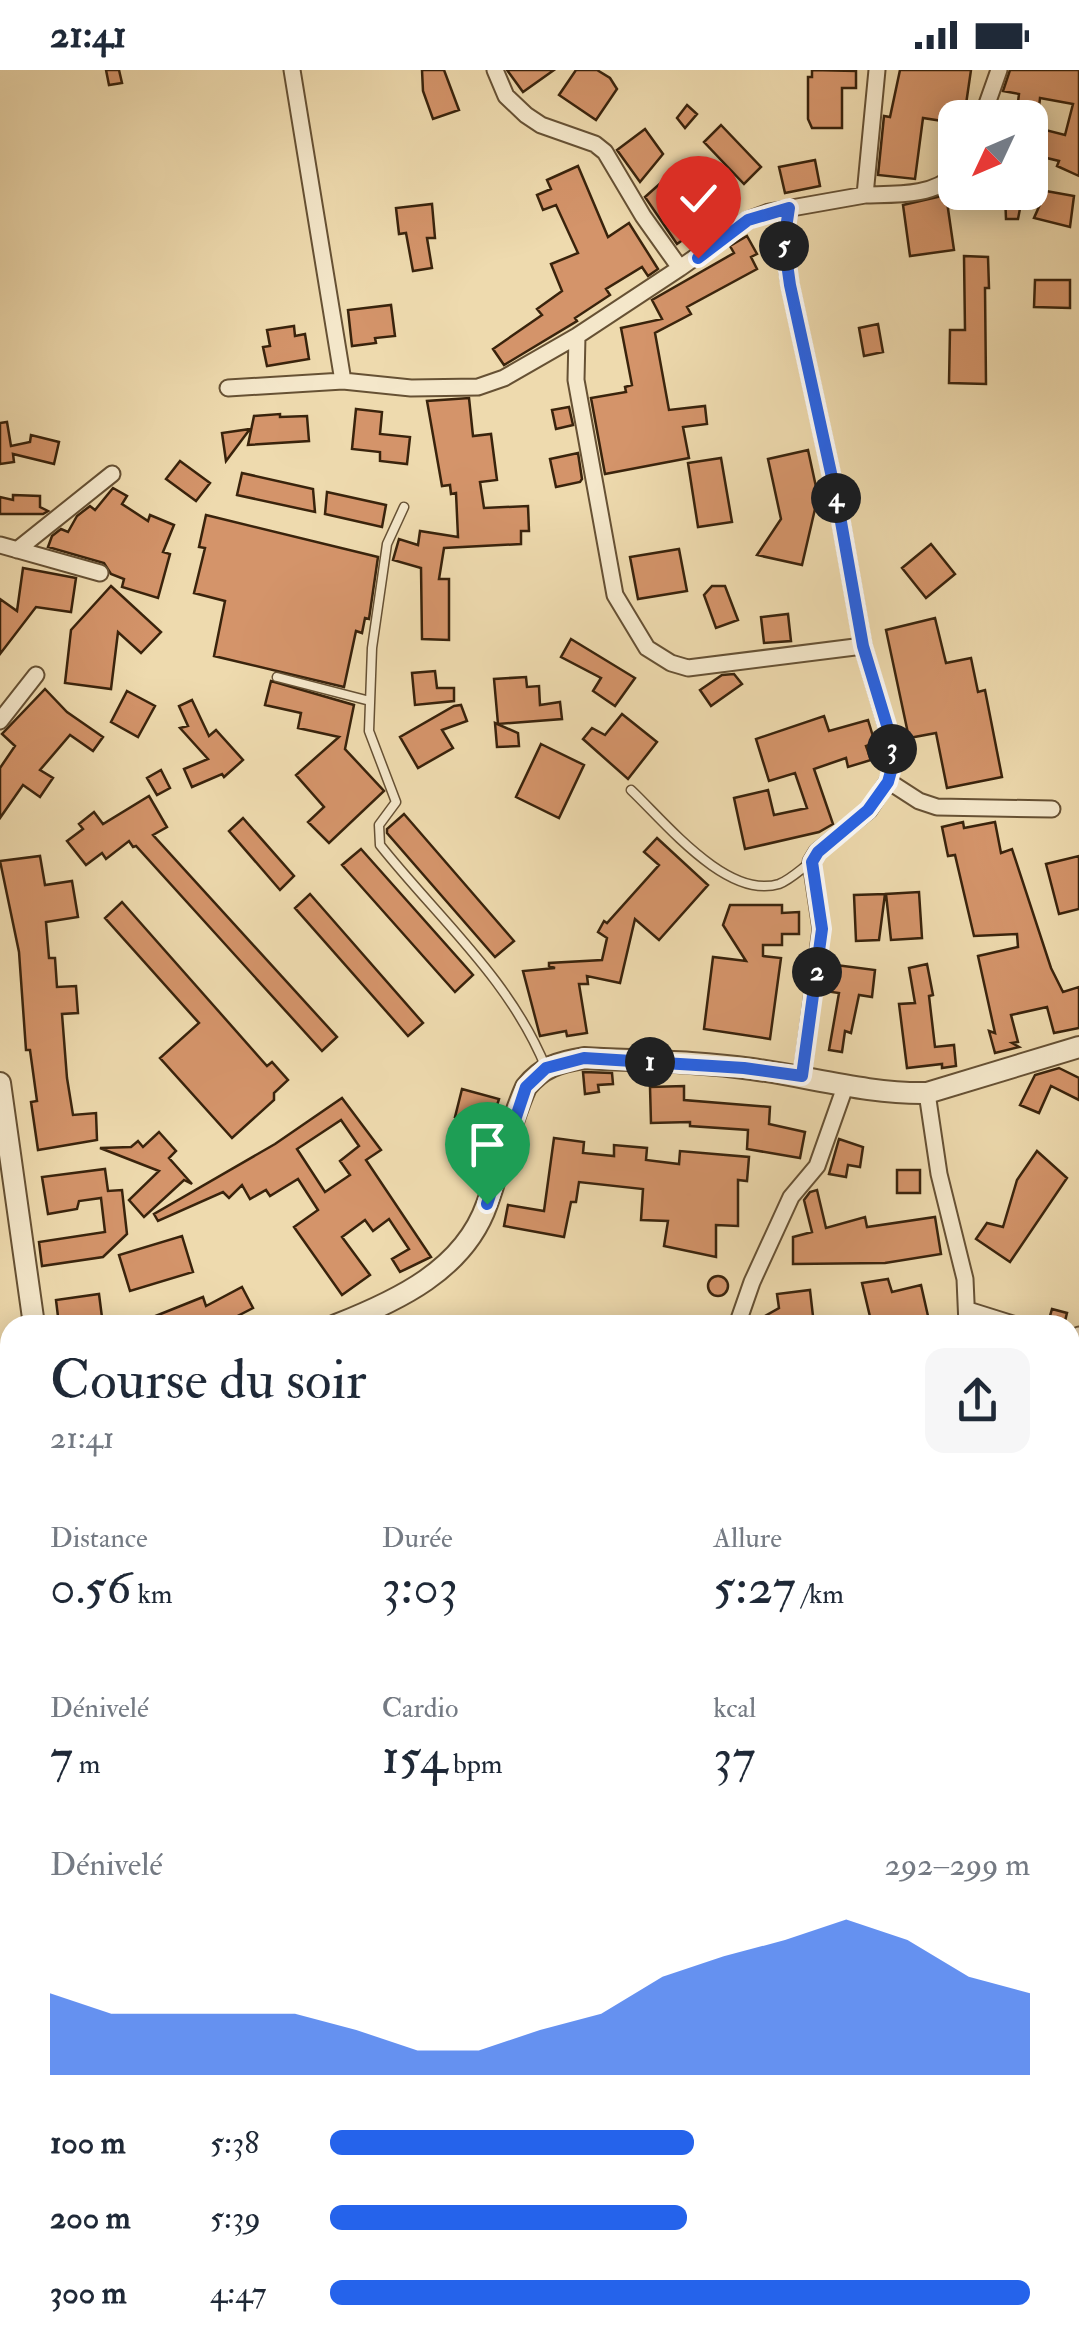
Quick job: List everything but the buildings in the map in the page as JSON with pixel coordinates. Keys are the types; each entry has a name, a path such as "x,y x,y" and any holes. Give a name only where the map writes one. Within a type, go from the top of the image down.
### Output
{"street":[{"path":"292,70 343,381"},
{"path":"495,70 506,96 526,116 595,144 605,152 680,268"},
{"path":"864,195 877,70"},
{"path":"988,100 999,70"},
{"path":"228,388 343,381 411,388 478,387 504,378 576,336 748,220 789,208 864,195 931,190 938,185"},
{"path":"789,208 784,242 790,285 838,505 863,646 892,742 893,764 888,782 868,810 818,852 812,862 822,929 802,1076"},
{"path":"576,336 576,380 615,595 648,648 671,664 688,668 863,646"},
{"path":"17,550 112,474"},
{"path":"0,545 100,573"},
{"path":"0,721 36,675"},
{"path":"888,782 937,806 1052,809"},
{"path":"360,1315 436,1274 470,1241 487,1204 526,1087 546,1068 584,1058 726,1066 873,1091 927,1092 1079,1047"},
{"path":"0,1083 9,1212 32,1315"},
{"path":"740,1315 792,1197 817,1166 845,1086"},
{"path":"927,1092 939,1174 965,1279 967,1315"}],"lane":[{"path":"404,508 387,544 372,648 369,731 396,802 379,825 380,845 490,972 519,1013 546,1068"},
{"path":"277,676 370,701"},
{"path":"631,790 723,874 742,883 759,888 782,883 812,862"}],"route":[{"path":"487,1204 518,1105 526,1087 546,1068 584,1058 744,1068 802,1076 822,929 812,862 880,796 893,764 892,742 863,646 838,505 790,285 784,242 789,208 748,220 698,258"}]}
